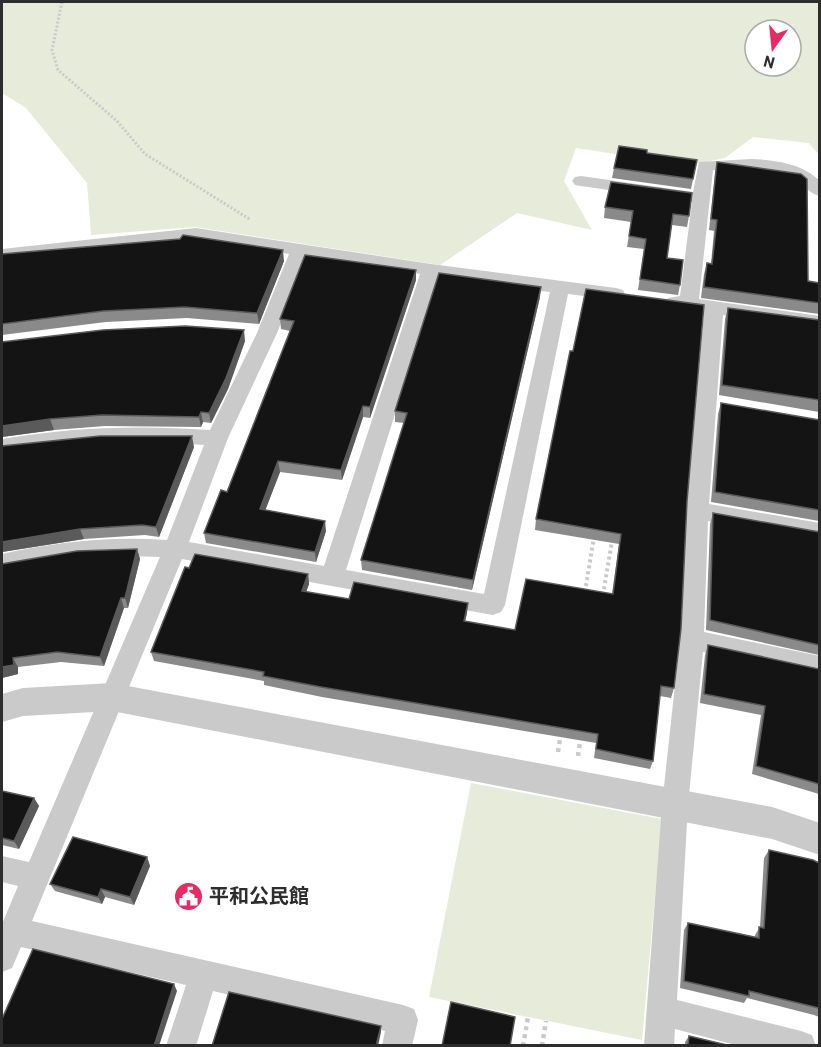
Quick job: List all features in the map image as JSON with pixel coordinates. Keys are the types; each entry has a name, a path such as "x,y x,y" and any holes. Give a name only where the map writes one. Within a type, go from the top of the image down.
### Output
{"street":[{"path":"688,304 705,166 743,163 789,170 815,185 819,191"},
{"path":"581,181 701,198"},
{"path":"2,255 196,234 431,270 634,296"},
{"path":"2,958 175,549 218,438 267,333 300,250"},
{"path":"333,577 431,270"},
{"path":"2,563 39,555 123,546 175,549 493,604 560,287"},
{"path":"659,300 819,323"},
{"path":"659,1046 675,806 692,639 697,511 714,308"},
{"path":"244,332 267,333"},
{"path":"706,402 729,406"},
{"path":"2,447 52,438 157,433 218,438"},
{"path":"697,511 819,532"},
{"path":"692,639 819,667"},
{"path":"2,708 23,702 112,697 772,823 819,839"},
{"path":"2,869 36,877"},
{"path":"13,931 403,1020 397,1046"},
{"path":"181,1046 204,974"},
{"path":"662,1011 801,1046"}],"path":[{"path":"62,2 52,50 58,70 117,121 145,154 227,206"},
{"path":"584,597 595,528"},
{"path":"603,600 613,531"},
{"path":"563,724 563,784"},
{"path":"563,784 583,728"},
{"path":"523,1046 528,1017"},
{"path":"542,1046 546,1021"}],"green space":[{"path":"2,2 819,2 819,155 809,143 753,137 725,158 690,165 576,148 564,181 592,230 517,213 440,265 195,227 91,235 87,183 26,108 2,93"},
{"path":"471,783 662,819 642,1040 429,997"}],"building":[{"path":"619,146 647,150 647,153 697,160 693,179 614,168"},
{"path":"717,162 801,174 807,179 808,281 819,283 819,303 704,287 707,263 712,264 717,220 711,219"},
{"path":"611,182 692,193 689,216 673,214 667,258 683,260 680,285 640,279 646,239 629,236 633,211 605,207"},
{"path":"183,235 283,250 257,313 185,307 103,311 2,324 2,254 180,239"},
{"path":"305,255 416,270 370,407 363,406 341,470 278,461 260,509 325,521 315,552 204,533 221,490 227,492 294,321 280,319"},
{"path":"439,273 541,287 473,580 361,560 407,413 395,411"},
{"path":"586,289 704,305 687,501 681,629 674,688 661,686 653,761 596,749 598,734 321,687 263,676 264,672 151,652 185,567 189,568 195,554 308,574 302,591 349,599 354,582 468,603 464,621 515,630 526,579 613,594 621,534 536,519 570,351 573,351"},
{"path":"728,308 819,320 819,400 722,385"},
{"path":"185,326 244,330 226,378 209,413 201,412 199,417 102,415 2,426 2,342 103,330"},
{"path":"721,403 819,420 819,510 715,492"},
{"path":"100,436 192,436 156,527 142,525 80,529 2,542 2,446"},
{"path":"713,513 819,532 819,645 710,620"},
{"path":"137,549 125,598 121,598 100,657 57,652 13,658 14,665 2,667 2,564 77,551"},
{"path":"708,645 819,669 819,784 756,766 765,706 704,694"},
{"path":"2,791 34,798 14,841 2,838"},
{"path":"73,837 147,857 130,897 101,889 98,897 50,884"},
{"path":"769,850 819,863 819,1008 749,991 749,996 684,981 688,923 759,938 759,927 764,928"},
{"path":"33,949 174,984 154,1046 2,1046 2,1019"},
{"path":"229,992 381,1026 376,1046 212,1046"},
{"path":"451,1002 515,1017 510,1046 442,1046"},
{"path":"689,1036 731,1046 688,1046"}],"place":[{"name":"平和公民館","path":"188,896"}]}
